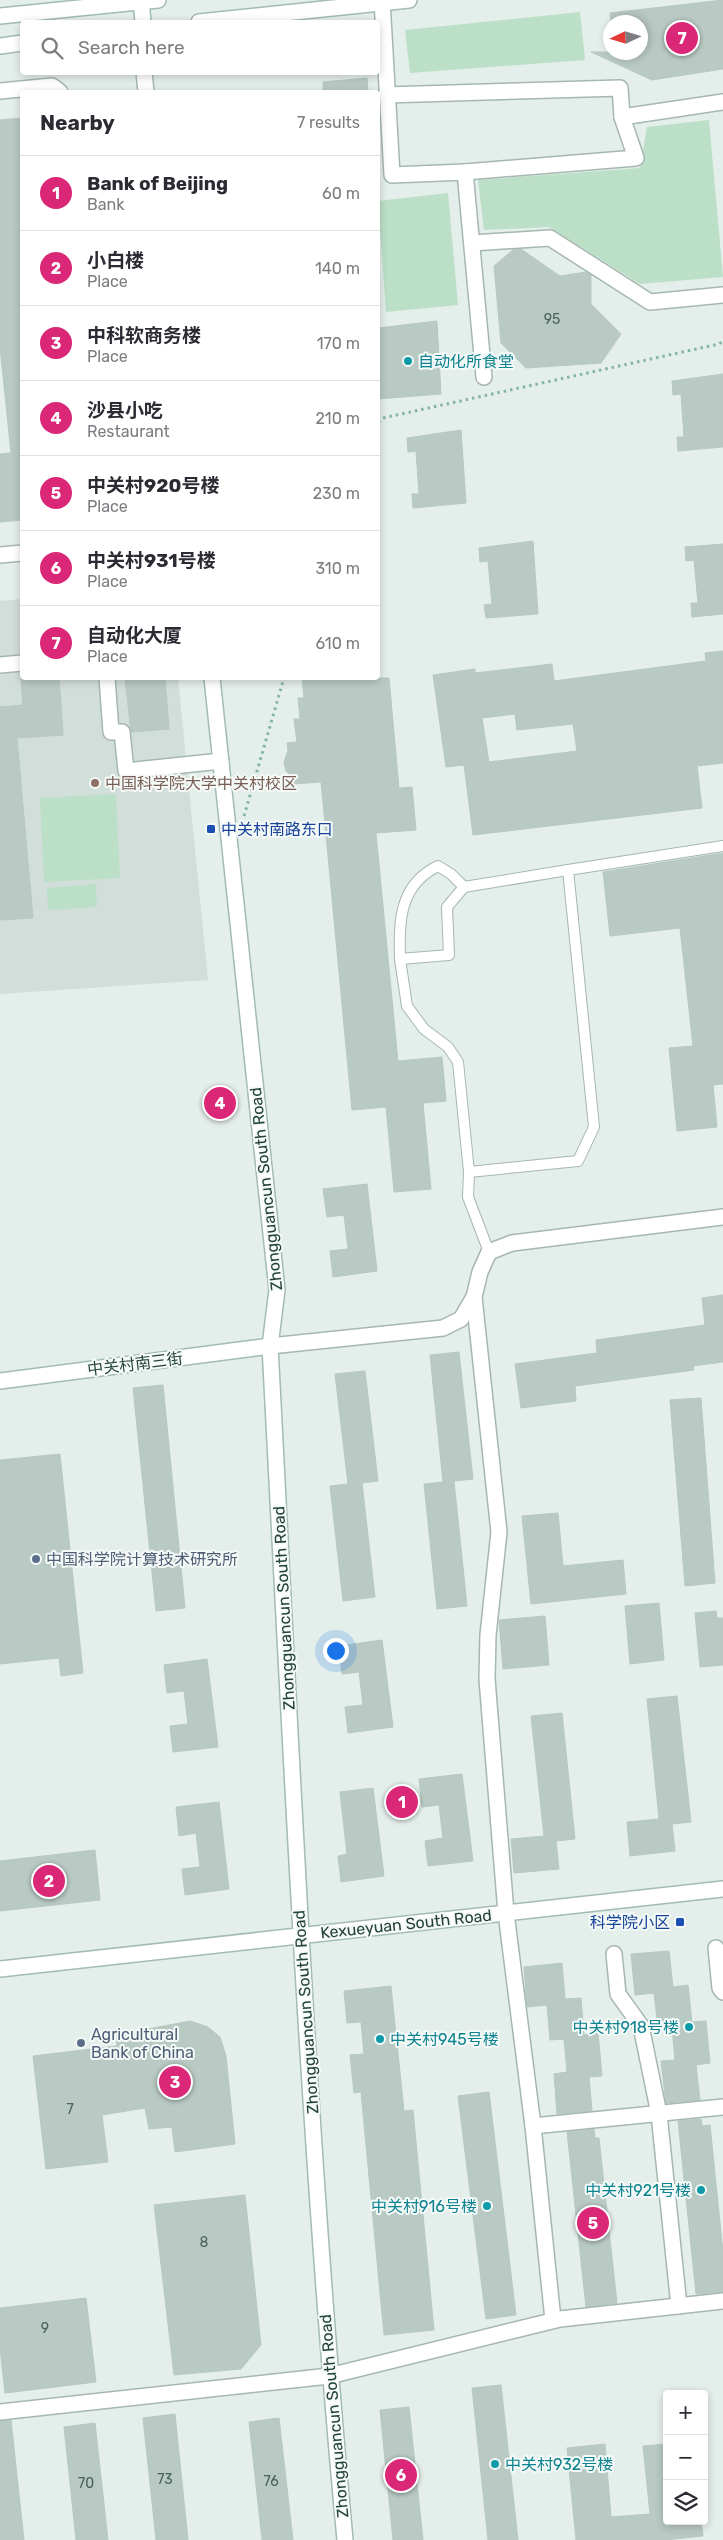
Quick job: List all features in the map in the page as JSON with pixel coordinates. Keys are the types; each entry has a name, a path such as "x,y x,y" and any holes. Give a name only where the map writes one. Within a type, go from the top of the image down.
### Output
{"street":[{"path":"0,16 158,0"},
{"path":"216,20 382,1 409,0"},
{"path":"141,1 144,20"},
{"path":"382,1 386,95 392,175 465,172 636,158 622,117 620,88 386,95"},
{"path":"0,46 20,43"},
{"path":"144,75 146,90"},
{"path":"0,92 52,86 57,90"},
{"path":"622,117 723,102"},
{"path":"465,172 484,377"},
{"path":"472,243 550,238 650,302 723,295"},
{"path":"0,555 20,553"},
{"path":"0,665 20,663"},
{"path":"107,680 111,732 122,732 126,771 221,761"},
{"name":"Zhongguancun South Road","path":"212,680 277,1290 270,1346 301,1936 329,2376 345,2540"},
{"path":"553,2320 533,2126 506,1913 487,1679 488,1635 499,1532 474,1297 480,1272 490,1252 512,1243 723,1217"},
{"name":"中关村南三街","path":"0,1381 270,1346 443,1328 462,1320 474,1297"},
{"name":"Kexueyuan South Road","path":"0,1969 723,1889"},
{"path":"716,1948 720,1988 723,1992"},
{"path":"614,1954 618,1994 641,2026 659,2114 679,2306"},
{"path":"533,2126 723,2107"},
{"path":"0,2412 329,2376 553,2320 723,2301"}],"lane":[{"path":"400,960 449,955 447,907 464,887 723,846"},
{"path":"464,887 451,874 438,866 422,874 407,895 399,924 400,960 407,1006 424,1029 448,1047 458,1062 469,1172 468,1198 490,1252"},
{"path":"469,1172 578,1161 594,1127 568,870"}],"path":[{"path":"380,421 384,418 719,344 723,341"},
{"path":"243,820 283,680"}],"shaded area":[{"name":"中国科学院大学中关村校区","path":"20,599 20,680 178,680 208,980 0,994 0,601"}],"green space":[{"path":"580,12 585,60 410,73 405,30"},
{"path":"709,120 723,277 640,284 549,227 484,230 478,180 640,168 647,127"},
{"path":"448,193 458,305 386,312 380,229 380,201"},
{"path":"116,794 120,878 44,882 40,798"},
{"path":"96,884 97,907 48,910 47,888"}],"building":[{"path":"723,0 723,69 652,80 608,60 648,60 648,15 610,15 610,13"},
{"path":"591,52 603,52 603,58"},
{"path":"367,78 368,90 323,90 323,82"},
{"path":"20,118 20,520 0,522 0,454 11,453 0,347 0,120"},
{"path":"521,249 560,276 586,272 591,275 591,304 621,334 601,363 526,368 501,343 494,266 513,250"},
{"name":"自动化所食堂","path":"437,321 441,394 380,399 380,328"},
{"path":"723,374 723,447 678,451 677,437 684,437 681,394 673,395 672,381"},
{"path":"461,430 466,503 413,508 412,494 419,494 416,451 408,452 407,438"},
{"path":"533,541 538,614 486,618 484,605 492,604 488,561 480,562 479,548"},
{"path":"723,544 723,614 692,617 691,603 698,603 694,560 686,561 685,547"},
{"path":"723,651 723,763 697,766 702,808 473,835 464,765 446,767 433,675 475,669 475,673 552,664 554,681 706,661 705,653","holes":["515,714 517,730 573,724 577,751 489,762 482,718"]},
{"path":"380,678 389,678 399,788 412,787 416,830 376,833 398,1061 442,1057 446,1101 423,1103 431,1189 394,1192 386,1107 352,1110 321,782 292,784 291,776 286,771 284,762 288,750 287,743 297,742 294,719 300,719 298,698 304,698 302,680 380,680"},
{"path":"21,680 59,680 63,735 17,738 33,918 0,920 0,707 23,705"},
{"path":"125,680 165,680 169,729 131,732"},
{"path":"723,853 723,1084 713,1085 717,1127 677,1131 669,1048 693,1046 680,928 610,936 603,872"},
{"path":"367,1184 377,1271 333,1277 330,1251 348,1249 344,1215 327,1217 323,1189"},
{"path":"723,1295 723,1362 693,1366 694,1370 575,1386 576,1401 521,1408 515,1364 597,1353 596,1340 705,1325 702,1298"},
{"path":"459,1352 473,1479 454,1481 467,1606 437,1609 424,1484 443,1482 430,1355"},
{"path":"365,1371 378,1481 362,1483 375,1597 343,1601 330,1486 348,1484 335,1374"},
{"path":"163,1385 185,1608 156,1611 133,1388"},
{"path":"701,1398 715,1583 685,1586 670,1400"},
{"name":"中国科学院计算技术研究所","path":"60,1454 83,1673 61,1676 59,1658 0,1664 0,1460"},
{"path":"558,1513 563,1566 623,1560 626,1594 531,1604 522,1516"},
{"path":"659,1603 664,1660 630,1664 625,1606"},
{"path":"716,1611 717,1618 723,1618 723,1665 700,1667 695,1613"},
{"path":"545,1616 549,1665 503,1669 499,1620"},
{"path":"382,1640 393,1727 348,1733 345,1707 363,1705 359,1672 342,1674 339,1646"},
{"path":"207,1659 218,1747 173,1752 170,1726 188,1724 184,1691 167,1693 164,1665"},
{"path":"677,1696 691,1822 672,1824 675,1851 630,1856 627,1822 659,1819 647,1699"},
{"path":"562,1713 575,1839 556,1841 559,1869 514,1873 511,1839 544,1836 531,1716"},
{"path":"462,1774 473,1861 428,1866 425,1841 443,1838 439,1805 422,1807 419,1779"},
{"path":"373,1788 384,1876 341,1882 338,1856 347,1854 340,1792"},
{"path":"219,1802 229,1889 185,1895 182,1869 200,1867 196,1833 179,1836 176,1807"},
{"path":"95,1850 100,1900 0,1911 0,1861"},
{"name":"中关村918号楼","path":"669,1951 673,1987 688,1985 692,2022 706,2021 710,2063 696,2065 700,2100 666,2103 661,2061 675,2060 672,2027 658,2028 654,1993 635,1995 631,1954"},
{"path":"562,1963 565,1999 581,1998 584,2035 598,2033 602,2076 589,2077 592,2111 557,2114 554,2074 567,2072 564,2039 550,2040 547,2005 527,2007 524,1967"},
{"path":"391,1986 404,2111 413,2110 434,2330 384,2335 361,2092 354,2093 350,2055 364,2054 361,2022 347,2023 344,1991"},
{"path":"190,2021 208,2027 220,2037 226,2056 235,2144 175,2152 172,2127 149,2129 145,2108 102,2115 108,2162 46,2169 33,2056 117,2046 116,2035"},
{"name":"中关村916号楼","path":"489,2092 516,2315 486,2319 458,2096"},
{"name":"中关村921号楼","path":"701,2119 702,2126 710,2125 723,2252 723,2292 696,2294 678,2121"},
{"path":"594,2129 595,2138 599,2138 617,2303 586,2307 567,2132"},
{"path":"245,2195 261,2345 241,2369 174,2375 154,2205"},
{"path":"86,2298 96,2382 5,2393 0,2348 0,2308"},
{"name":"中关村932号楼","path":"501,2385 518,2540 488,2540 472,2388"},
{"path":"409,2407 423,2540 393,2540 380,2410"},
{"path":"175,2414 188,2540 156,2540 143,2418"},
{"path":"279,2418 293,2540 262,2540 249,2422"},
{"path":"11,2420 24,2540 0,2540 0,2421"},
{"path":"95,2423 108,2540 76,2540 64,2427"},
{"path":"605,2444 611,2517 650,2514 643,2446 663,2444 663,2525 702,2525 703,2536 665,2540 576,2540 567,2448"}],"place":[{"name":"自动化大厦","path":"682,38"},
{"name":"自动化所食堂","path":"408,361"},
{"name":"中国科学院大学中关村校区","path":"95,783"},
{"name":"中关村南路东口","path":"211,829"},
{"name":"沙县小吃","path":"220,1103"},
{"name":"中国科学院计算技术研究所","path":"36,1559"},
{"name":"Bank of Beijing","path":"402,1802"},
{"name":"小白楼","path":"49,1881"},
{"name":"科学院小区","path":"680,1922"},
{"name":"中关村918号楼","path":"689,2027"},
{"name":"中关村945号楼","path":"380,2039"},
{"name":"Agricultural Bank of China","path":"81,2043"},
{"name":"中科软商务楼","path":"175,2082"},
{"name":"中关村921号楼","path":"701,2190"},
{"name":"中关村916号楼","path":"487,2206"},
{"name":"中关村920号楼","path":"593,2223"},
{"name":"中关村932号楼","path":"495,2464"},
{"name":"中关村931号楼","path":"401,2475"}]}
